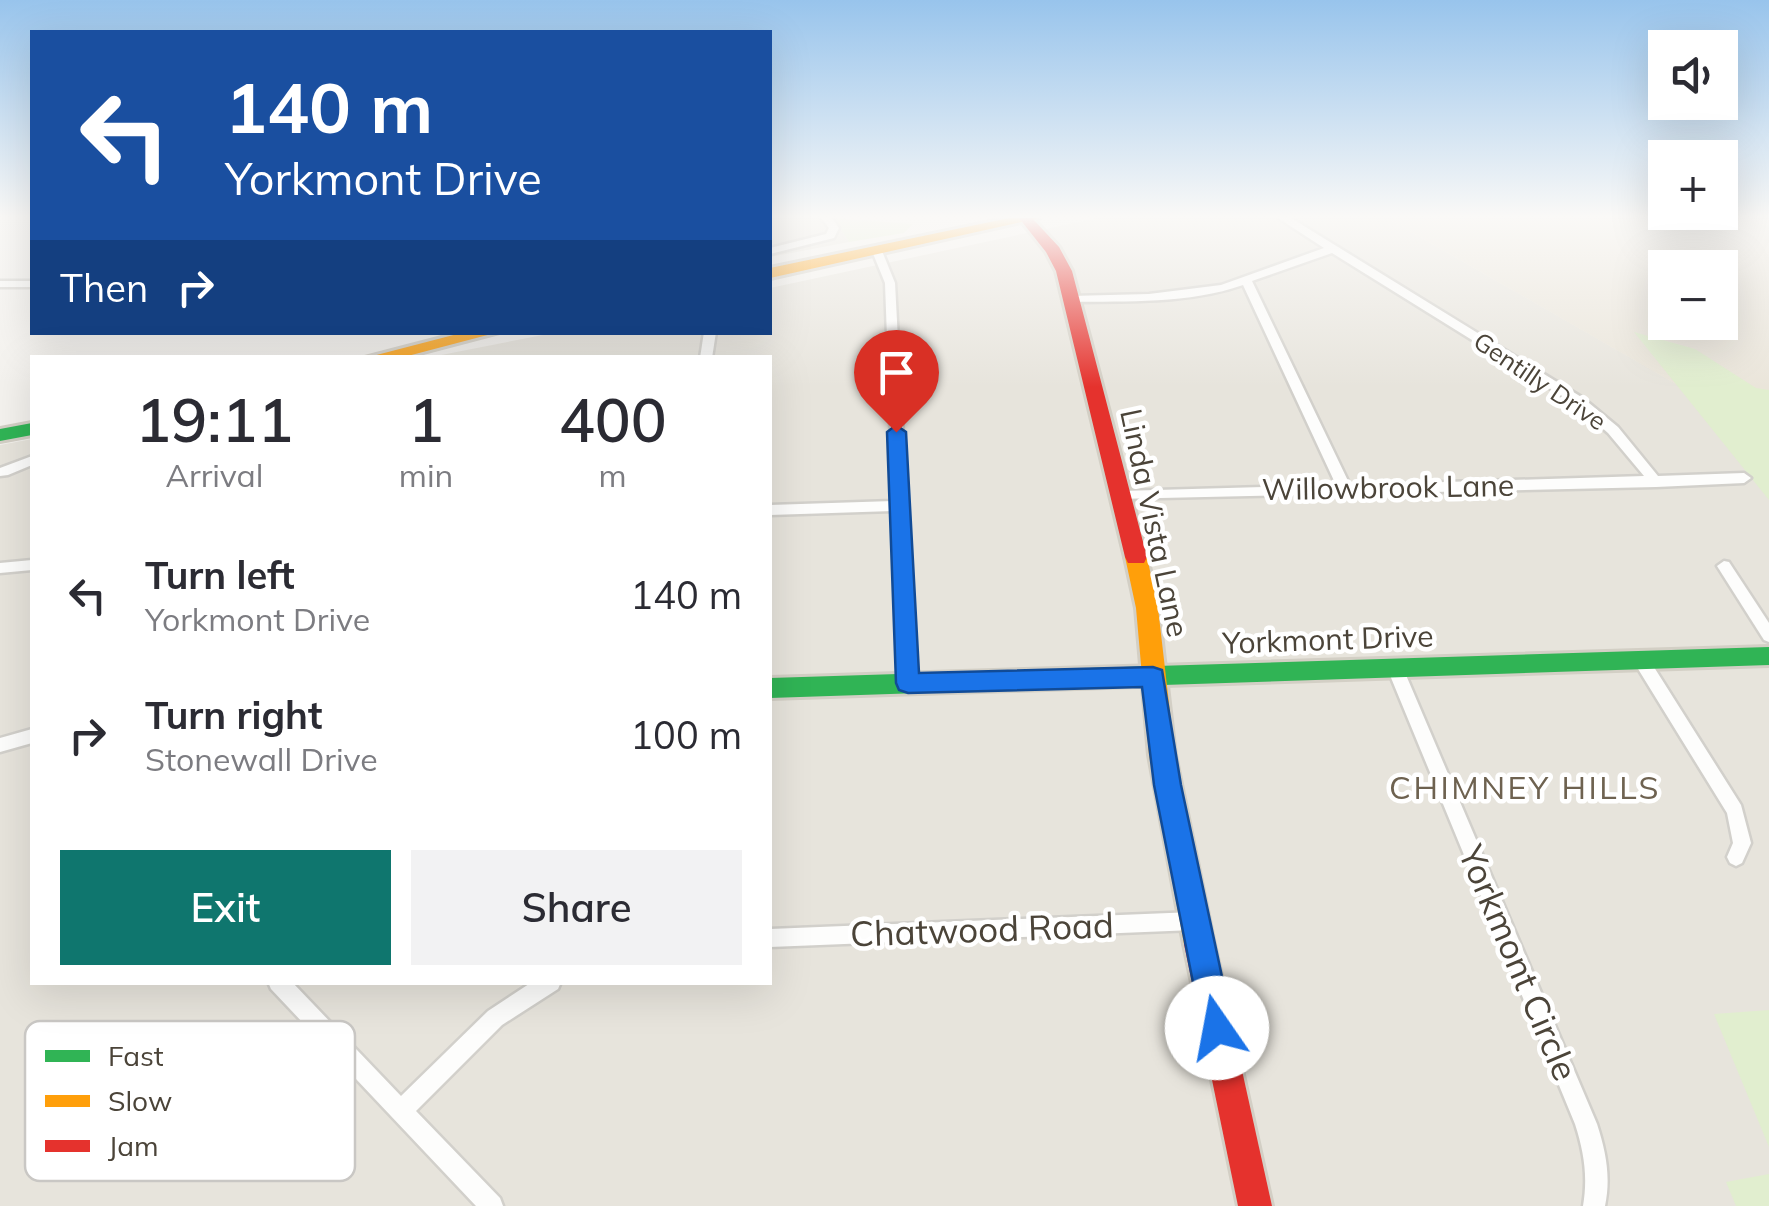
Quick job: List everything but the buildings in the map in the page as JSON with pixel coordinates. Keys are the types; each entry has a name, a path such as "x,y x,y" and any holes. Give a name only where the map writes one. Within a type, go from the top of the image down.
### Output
{"street":[{"path":"887,274 908,683"},
{"name":"Linda Vista Lane","path":"1064,274 1146,600 1160,740 1194,922 1256,1206"},
{"path":"1072,299 1173,296 1267,274"},
{"name":"Gentilly Drive","path":"1372,274 1579,400 1613,430 1656,482"},
{"path":"1246,282 1345,489"},
{"path":"0,284 30,284"},
{"path":"389,355 479,335"},
{"path":"0,435 30,429"},
{"path":"3,472 30,461"},
{"path":"1656,482 1744,478"},
{"name":"Willowbrook Lane","path":"1121,496 1656,482"},
{"path":"772,510 900,506"},
{"path":"0,568 30,565"},
{"path":"1724,566 1769,636"},
{"name":"Yorkmont Drive","path":"772,688 1769,656"},
{"path":"1641,660 1735,812 1742,843 1736,858"},
{"name":"Yorkmont Circle","path":"1395,668 1586,1124 1596,1154 1599,1184 1594,1206"},
{"path":"0,746 30,737"},
{"name":"Chatwood Road","path":"772,938 1194,922"},
{"path":"281,985 315,1021"},
{"path":"400,1112 495,1018 546,985"},
{"path":"355,1064 492,1206"}],"shaded area":[{"path":"834,274 1485,274 1769,437 1769,1206 0,1206 0,445 30,439 30,985 772,985 772,355 441,355 543,335 772,335 772,288"},
{"path":"1485,274 1648,274 1648,340 1738,340 1738,274 1769,274 1769,437"}],"green space":[{"path":"1634,332 1648,336 1648,340 1695,349 1756,388 1769,390 1769,500"},
{"path":"1769,1010 1769,1147 1714,1014"},
{"path":"1769,1174 1769,1206 1736,1206 1726,1182"}],"traffic: fast":[{"path":"0,435 30,429"},
{"path":"772,688 1769,656"}],"traffic: slow":[{"path":"388,355 478,335"},
{"path":"1136,557 1147,608 1162,755 1199,944"}],"traffic: jam":[{"path":"1065,274 1136,557"},
{"path":"1199,944 1255,1206"}],"district":[{"name":"CHIMNEY HILLS","path":"1525,788"}],"route":[{"path":"896,432 908,683 1153,676 1168,785 1217,1028"}]}
